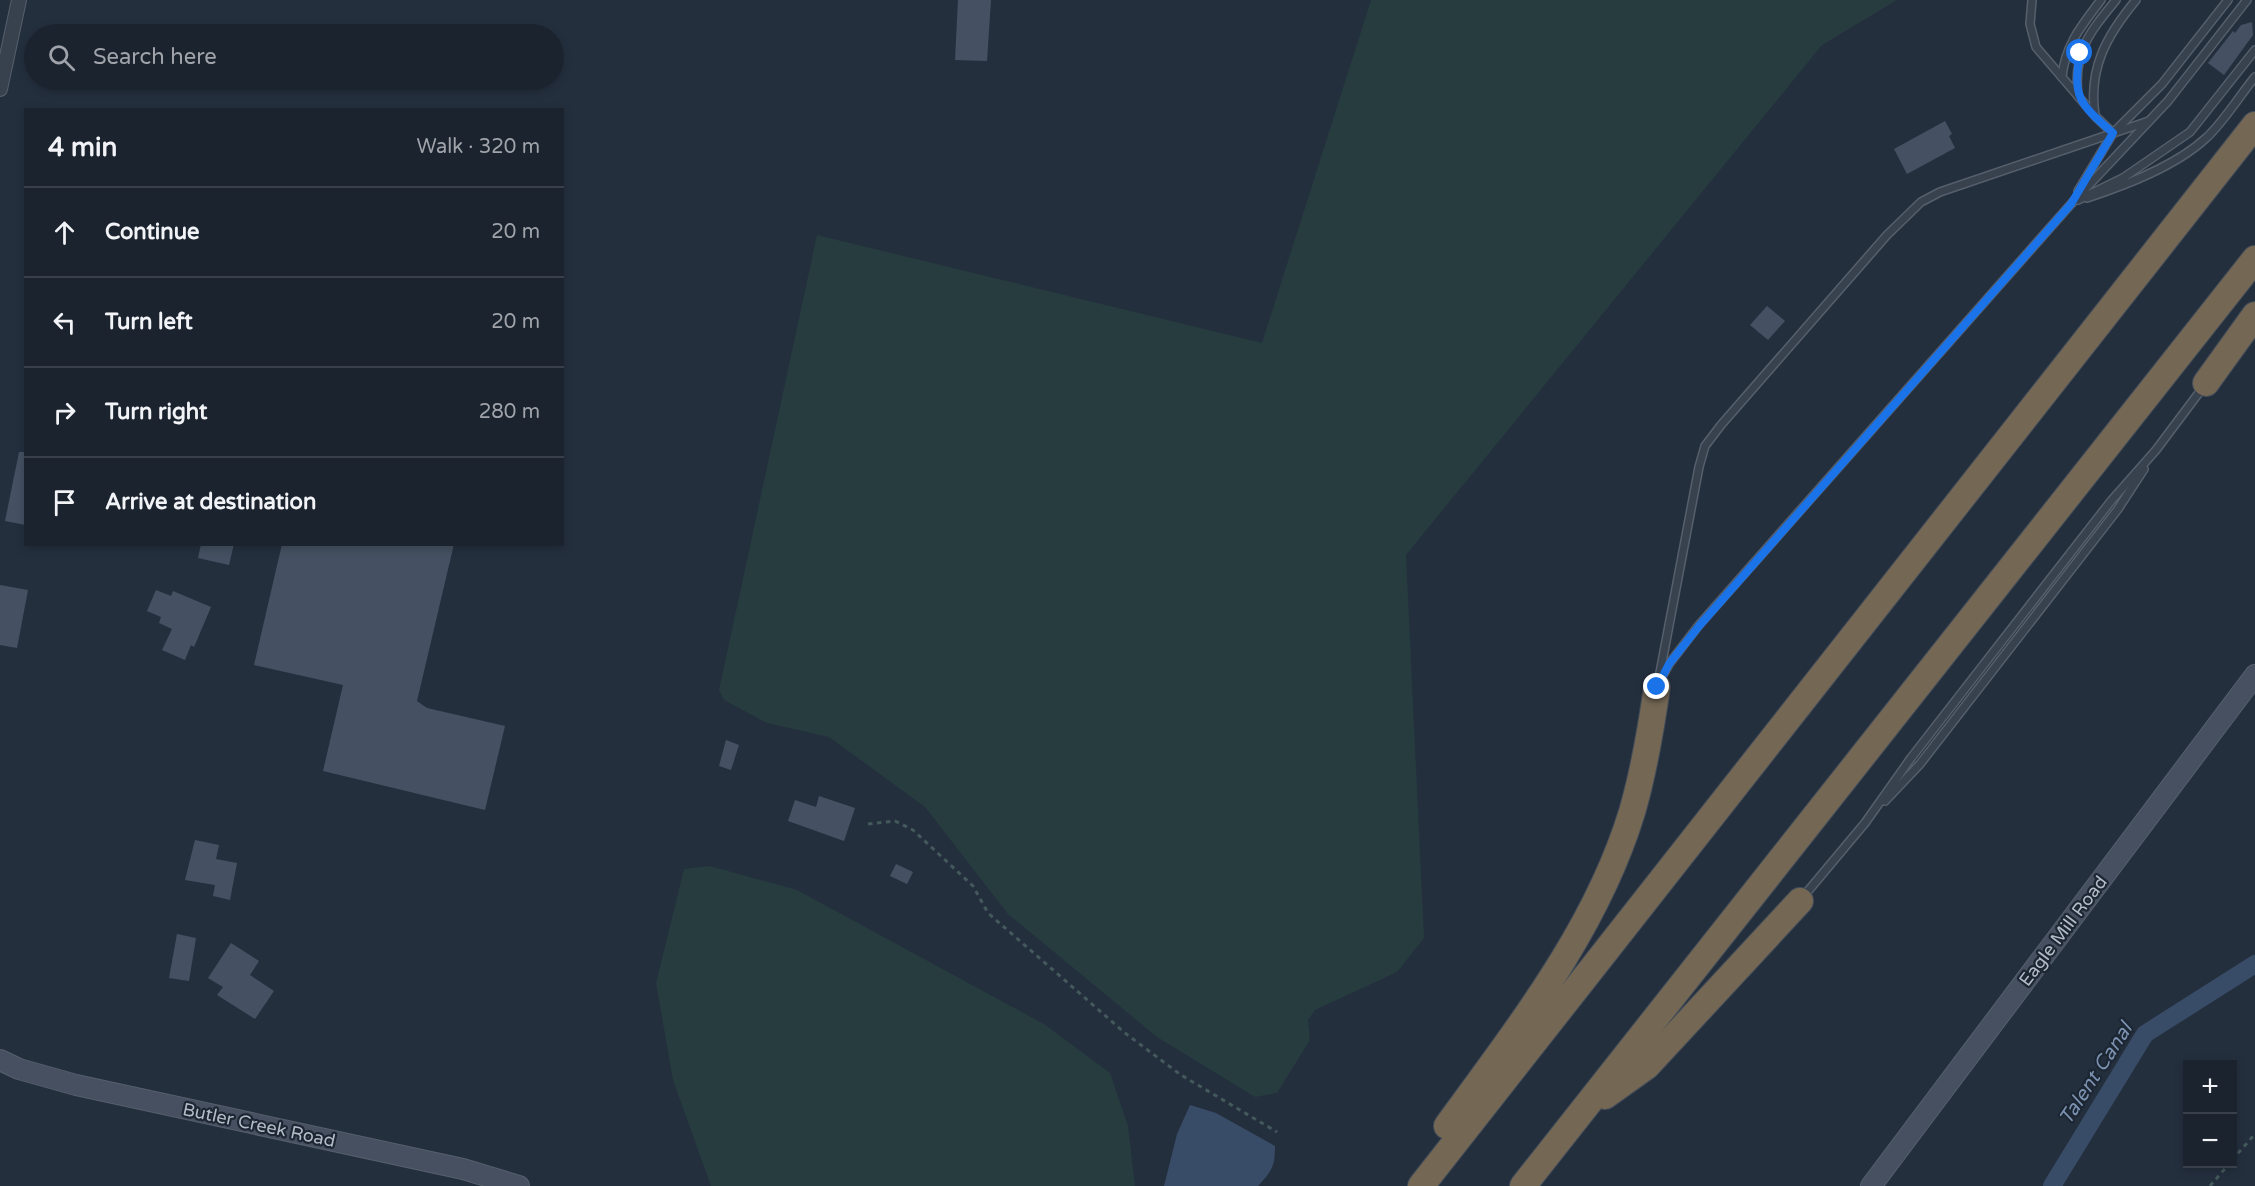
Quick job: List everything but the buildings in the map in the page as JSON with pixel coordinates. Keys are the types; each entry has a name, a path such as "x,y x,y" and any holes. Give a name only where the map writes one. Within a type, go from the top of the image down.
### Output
{"highway":[{"path":"1421,1186 2255,125"},
{"path":"1524,1186 2255,259"},
{"path":"2206,383 2255,315"},
{"path":"1403,1186 1523,1022 1579,934 1594,906 1632,813 1646,755 1657,687"},
{"path":"1581,1113 1647,1066 1800,901"}],"street":[{"path":"0,89 19,0"},
{"name":"Eagle Mill Road","path":"1871,1186 2255,675"},
{"name":"Butler Creek Road","path":"0,1060 19,1069 76,1085 463,1169 519,1186"}],"lane":[{"path":"2032,0 2030,13 2032,36 2037,47 2096,117 2113,133"},
{"path":"2062,77 2063,60 2074,36 2101,0"},
{"path":"2078,96 2076,75 2080,53 2096,24 2116,0"},
{"path":"2096,117 2092,93 2096,67 2109,38 2136,0"},
{"path":"2071,204 2113,133 2162,84 2228,0"},
{"path":"1657,687 1669,664 1699,626 2071,204 2168,101 2247,0"},
{"path":"2071,204 2123,177 2190,132 2255,50"},
{"path":"2071,204 2127,185 2180,156 2206,138 2255,77"},
{"path":"1657,687 1699,467 1710,438 1887,235 1921,202 1940,192 2149,121"},
{"path":"1800,901 1865,823 1920,764 2111,519 2156,450 2206,383"}],"path":[{"path":"868,824 895,821 913,830 973,886 988,913 1125,1033 1180,1075 1277,1132"},
{"path":"2237,1154 2255,1134"},
{"path":"2210,1186 2226,1168"}],"green space":[{"path":"1371,0 1897,0 1822,45 1406,555 1424,938 1397,972 1315,1010 1308,1020 1310,1040 1277,1093 1255,1097 1157,1037 1008,914 925,807 829,737 767,723 724,700 719,690 817,235 1262,343"},
{"path":"710,866 797,890 1044,1024 1110,1073 1128,1126 1135,1186 711,1186 673,1080 656,983 684,869"}],"water":[{"path":"1190,1105 1216,1113 1275,1146 1272,1168 1258,1186 1164,1186 1177,1134"}],"waterway":[{"name":"Talent Canal","path":"2052,1186 2145,1034 2255,964"}],"route":[{"path":"1657,687 1669,664 1699,626 2071,204 2113,133 2078,96 2076,75 2080,53"}]}
